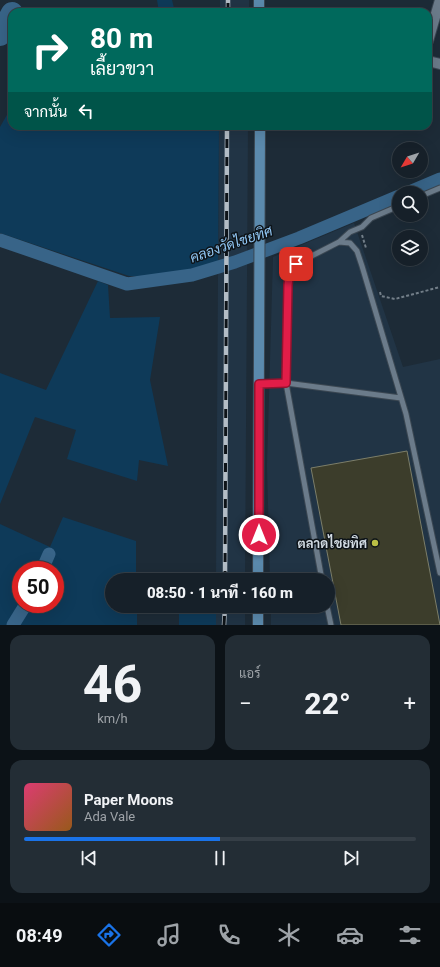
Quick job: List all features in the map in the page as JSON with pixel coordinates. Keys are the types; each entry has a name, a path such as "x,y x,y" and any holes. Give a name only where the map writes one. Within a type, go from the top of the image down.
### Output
{"main road":[{"path":"258,573 260,130"},
{"path":"258,613 258,625"}],"street":[{"path":"432,27 440,0"}],"lane":[{"path":"428,193 440,188"},
{"path":"321,573 286,383 288,285 290,270 296,264 339,242 350,232 362,227 371,218 392,209"},
{"path":"339,242 350,243 357,251 401,398 440,573"},
{"path":"259,384 286,383 401,398"},
{"path":"328,613 331,625"}],"path":[{"path":"362,227 361,232 368,254"},
{"path":"379,289 381,296 395,299 440,287"}],"shaded area":[{"path":"157,0 172,0 174,8 158,8"},
{"path":"220,0 249,0 249,8 220,8"},
{"path":"8,113 8,130 219,130 218,265 154,276 129,276 0,233 0,127"},
{"path":"219,130 248,130 245,573 216,573"},
{"path":"354,223 403,367 440,359 440,625 271,625 271,613 335,613 335,573 270,573 267,466 273,257"},
{"path":"98,281 108,285 110,318 160,317 150,380 168,466 139,460 137,481 67,459 76,430 35,417 0,504 0,373 46,390"},
{"path":"63,517 136,541 136,573 105,573 105,613 137,613 137,625 0,625 0,524 50,547"},
{"path":"179,613 216,613 216,625 179,625"},
{"path":"216,613 245,613 245,625 216,625"}],"building":[{"name":"ตลาดไชยทิศ","path":"407,451 440,625 341,625 335,594 335,573 331,573 311,468"}],"waterway":[{"path":"0,35 8,20"},
{"name":"คลองวัดไชยทิศ","path":"424,186 440,179"},
{"name":"คลองวัดไชยทิศ","path":"0,240 127,284 192,275 235,262 299,238 392,199"},
{"path":"46,561 49,554"},
{"path":"13,625 20,613"}],"railway":[{"path":"228,0 228,8"},
{"path":"225,573 227,130"},
{"path":"224,625 225,613"}],"place":[{"name":"ตลาดไชยทิศ","path":"375,543"}],"route":[{"path":"259,535 259,384 286,383 288,285 290,270 296,264"}]}
